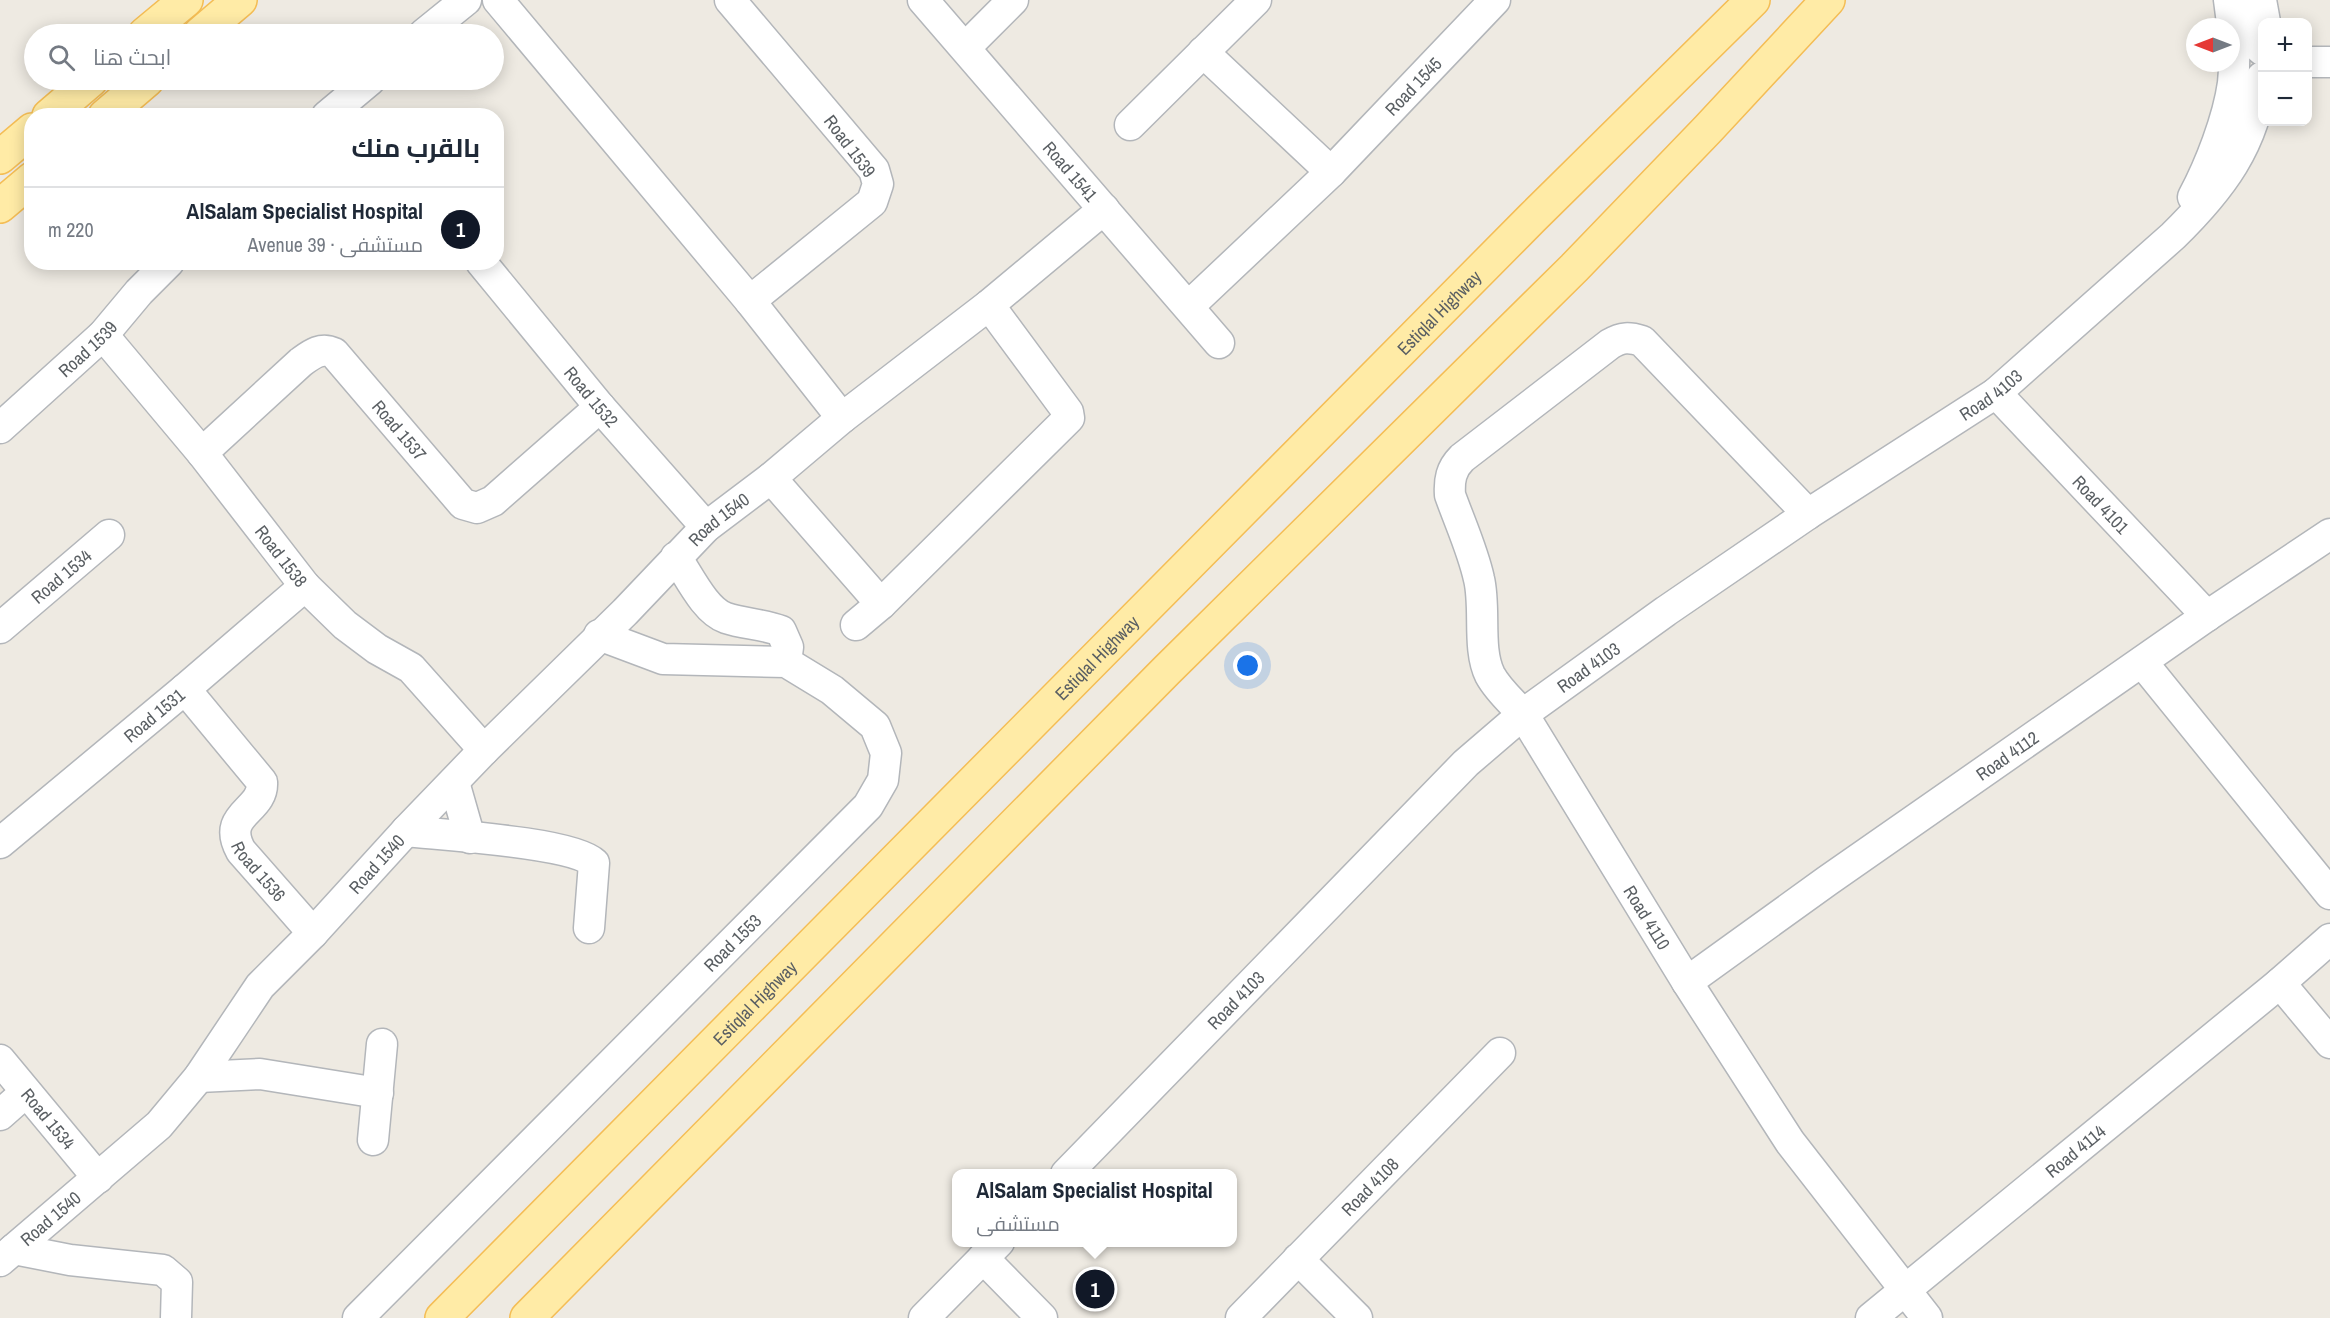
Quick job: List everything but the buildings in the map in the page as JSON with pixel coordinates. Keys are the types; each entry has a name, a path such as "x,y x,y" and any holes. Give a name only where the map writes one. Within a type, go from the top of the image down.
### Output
{"main road":[{"path":"157,24 186,0"},
{"path":"212,24 240,0"},
{"name":"Estiqlal Highway","path":"442,1318 1523,226 1754,0"},
{"path":"527,1318 1182,655 1574,268 1828,0"},
{"path":"59,108 80,90"},
{"path":"114,108 135,90"},
{"path":"0,157 24,137"},
{"path":"0,206 24,186"}],"street":[{"path":"436,24 466,0"},
{"path":"498,0 750,301 842,418"},
{"name":"Road 1539","path":"730,0 874,170 878,184 872,202 750,301"},
{"name":"Road 1541","path":"923,0 966,47 1219,343"},
{"path":"966,47 1013,0"},
{"path":"1130,125 1256,0"},
{"name":"Road 1545","path":"1189,306 1331,172 1496,0"},
{"name":"Road 4103","path":"2173,236 2210,162 2233,84 2234,36 2229,0"},
{"path":"2235,0 2250,39 2258,46"},
{"path":"2261,0 2264,18"},
{"path":"2312,42 2330,42"},
{"path":"1203,52 1331,172"},
{"name":"Road 4103","path":"2233,84 2258,59"},
{"path":"2312,62 2330,62"},
{"path":"346,108 361,90"},
{"name":"Road 4103","path":"1070,1169 1466,763 1523,714 1666,611 1808,514 1996,393 2173,236 2199,210 2240,156 2258,107"},
{"name":"Road 1540","path":"7,1255 159,1125 199,1077 260,986 314,933 406,831 484,750 706,527 988,305 1104,209"},
{"name":"Road 1539","path":"0,428 103,335 161,270"},
{"name":"Road 1532","path":"488,270 600,407 706,527"},
{"path":"856,625 881,604 1069,418 1068,412 988,305"},
{"name":"Road 1538","path":"103,335 202,453 305,586 345,625 377,649 411,668 484,750"},
{"name":"Road 4110","path":"1808,514 1642,341 1631,337 1620,338 1610,344 1462,458 1453,467 1449,482 1450,495 1479,576 1485,660 1489,673 1496,685 1523,714 1687,982 1790,1143 1927,1318"},
{"name":"Road 1537","path":"202,453 301,362 315,352 326,349 334,353 463,504 477,508 493,501 600,407"},
{"name":"Road 4101","path":"1996,393 2206,616"},
{"path":"771,478 881,604"},
{"name":"Road 4112","path":"1687,982 1827,881 2206,616 2330,534"},
{"name":"Road 1534","path":"4,617 109,535"},
{"path":"676,557 712,610 726,618 764,624 781,631 788,647 786,662"},
{"name":"Road 1531","path":"1,841 305,586"},
{"path":"629,606 648,651"},
{"name":"Road 1553","path":"358,1318 868,806 882,780 886,753 875,726 832,690 786,662 663,659 648,651 599,635"},
{"path":"2142,662 2330,894"},
{"name":"Road 1536","path":"185,689 262,782 261,792 236,823 234,833 236,843 314,933"},
{"path":"454,782 470,838"},
{"path":"406,831 520,842 585,856 594,863 589,928"},
{"name":"Road 4114","path":"1871,1318 2280,983 2330,939"},
{"path":"2280,983 2330,1042"},
{"path":"222,1043 260,1074"},
{"path":"373,1140 382,1044"},
{"name":"Road 4108","path":"1241,1318 1500,1053"},
{"name":"Road 1534","path":"0,1060 98,1178"},
{"path":"199,1077 260,1074 378,1093"},
{"path":"0,1114 26,1092"},
{"path":"46,1222 69,1260"},
{"path":"924,1318 991,1250 1042,1318"},
{"path":"7,1255 164,1270 177,1282 176,1318"},
{"path":"1298,1259 1357,1318"}],"place":[{"name":"AlSalam Specialist Hospital","path":"1095,1289"}]}
